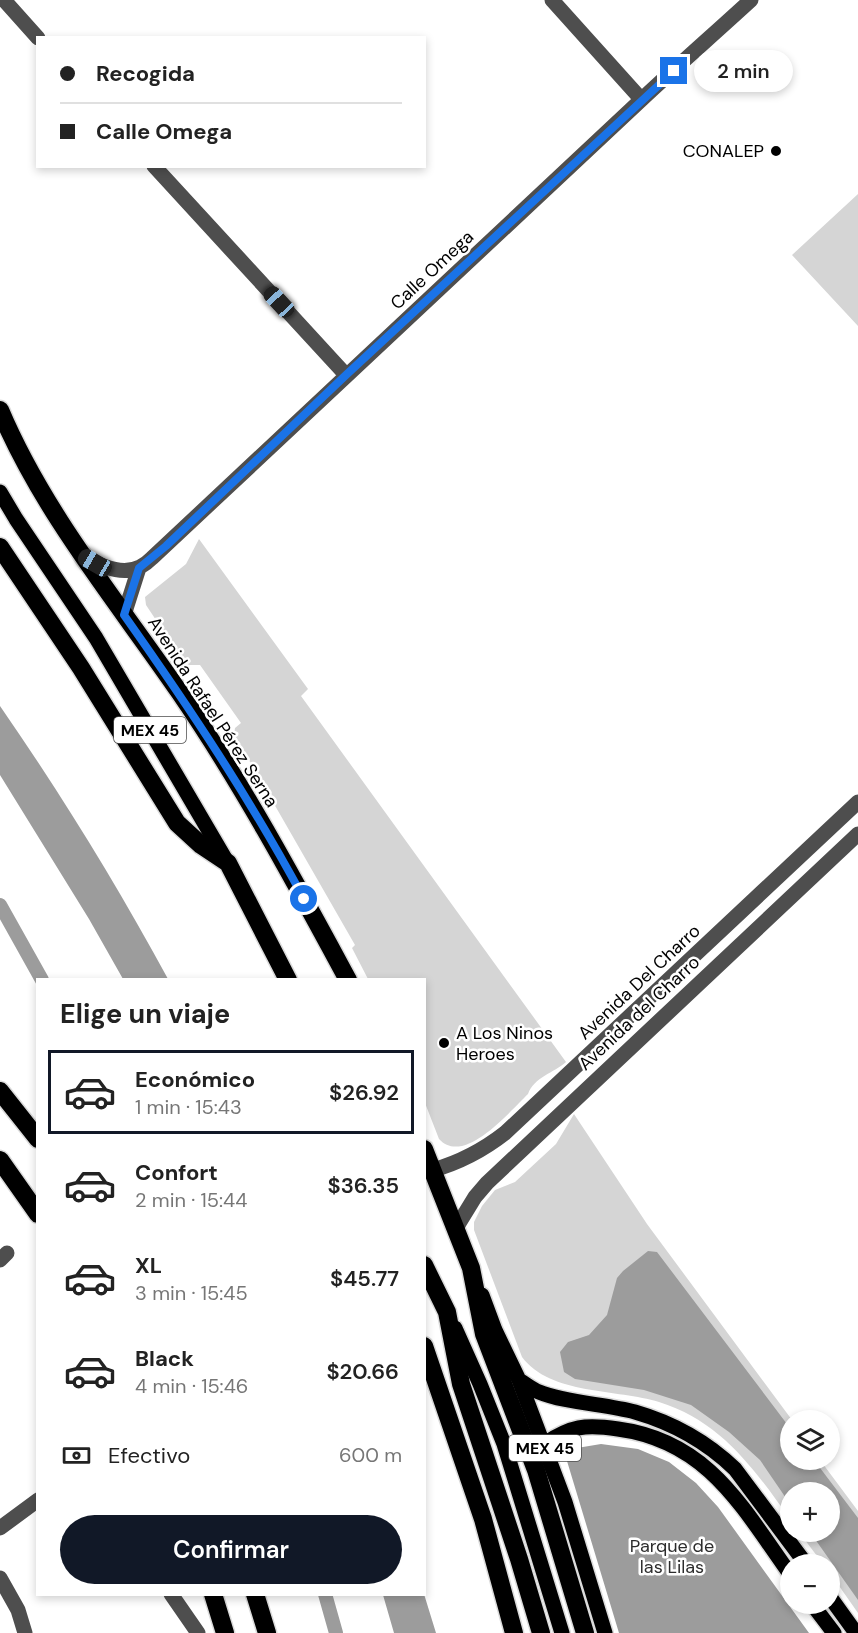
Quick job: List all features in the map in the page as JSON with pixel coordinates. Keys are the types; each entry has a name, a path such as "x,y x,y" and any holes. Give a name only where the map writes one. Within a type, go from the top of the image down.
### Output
{"highway":[{"name":"Avenida Rafael Pérez Serna","path":"0,410 29,471 83,556 181,694 246,797 347,978"},
{"path":"0,547 81,668 177,823 194,840 228,863"},
{"name":"MEX 45","path":"228,863 287,978"},
{"path":"0,1091 36,1136"},
{"name":"MEX 45","path":"426,1154 471,1268"},
{"path":"0,1161 36,1211"},
{"name":"MEX 45","path":"426,1268 447,1312"},
{"path":"471,1268 484,1334 536,1470 585,1633"},
{"path":"447,1312 461,1384 541,1633"},
{"path":"426,1352 483,1519 514,1633"},
{"path":"214,1596 225,1633"},
{"path":"256,1596 267,1633"}],"main road":[{"name":"MEX 45","path":"0,492 71,599 228,863"},
{"name":"MEX 45","path":"471,1268 544,1444 585,1562 605,1633"},
{"name":"MEX 45","path":"447,1312 504,1444 562,1633"},
{"path":"519,1380 542,1393 634,1412 667,1423 695,1437 735,1469 799,1554"},
{"path":"544,1444 570,1428 588,1426 633,1431 673,1445 692,1455 724,1484 780,1560"},
{"path":"840,1611 856,1633"},
{"path":"820,1614 834,1633"}],"street":[{"path":"4,0 36,37"},
{"path":"552,0 641,99"},
{"name":"Calle Omega","path":"139,568 462,269 641,99 751,0"},
{"path":"156,168 346,375"},
{"path":"83,556 95,563 112,568 126,570 139,568 124,615"},
{"name":"Avenida Del Charro","path":"433,1170 477,1154 505,1133 858,802"},
{"name":"Avenida del Charro","path":"456,1228 475,1197 487,1183 858,834"},
{"path":"0,1528 36,1501"},
{"path":"0,1578 18,1610 25,1633"},
{"path":"172,1596 198,1633"}],"shaded area":[{"path":"858,194 858,326 792,255"},
{"path":"199,539 308,689 301,696 566,1062 539,1079 528,1094 499,1123 474,1141 461,1146 449,1146 439,1139 426,1106 426,978 367,978 352,948 355,945 234,734 235,728 241,723 200,665 186,665 146,605 145,597 186,564"},
{"path":"0,706 88,840 167,978 122,978 89,919 0,775"},
{"path":"574,1114 647,1224 785,1410 780,1410 780,1470 827,1470 836,1482 780,1482 780,1506 750,1465 735,1449 701,1421 659,1402 567,1385 534,1369 522,1357 474,1230 474,1222 482,1206 495,1190 515,1182 556,1144"},
{"path":"648,1251 657,1252 780,1415 780,1470 822,1470 831,1482 780,1482 780,1489 760,1460 729,1432 691,1405 644,1390 575,1379 564,1372 560,1352 568,1342 589,1335 607,1315 617,1278"},
{"name":"Parque de las Lilas","path":"601,1444 638,1449 669,1462 696,1483 718,1507 780,1593 780,1614 795,1614 809,1633 619,1633 567,1461 569,1454 577,1448"},
{"path":"840,1487 858,1511 858,1613 840,1587 840,1554 816,1554 806,1542 840,1542"},
{"path":"840,1494 858,1518 858,1600 840,1574 840,1554 826,1554 817,1542 840,1542"},
{"path":"383,1596 425,1596 436,1633 394,1633"}],"waterway":[{"path":"0,905 41,978"},
{"path":"326,1596 336,1633"}],"place":[{"name":"CONALEP","path":"776,151"},
{"name":"A Los Ninos Heroes","path":"444,1043"}],"route":[{"path":"304,899 246,797 181,694 124,615 139,568 166,546 641,99 674,71"}]}
